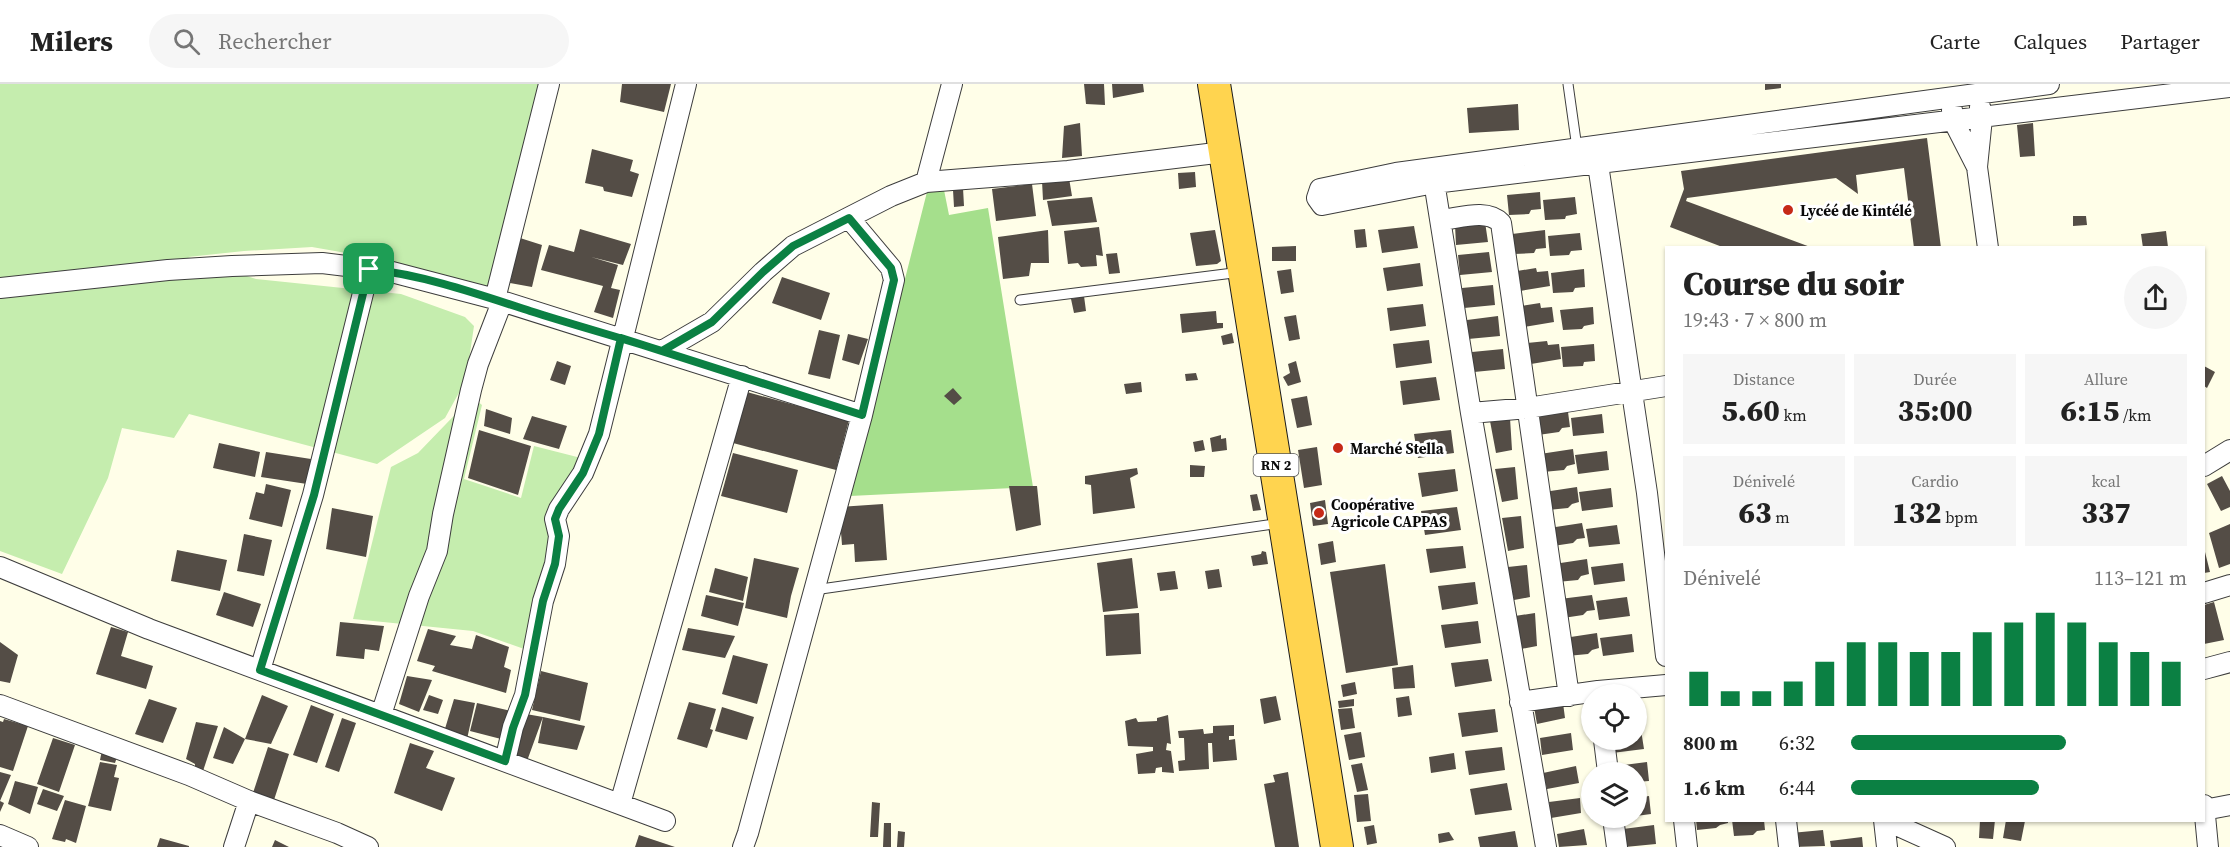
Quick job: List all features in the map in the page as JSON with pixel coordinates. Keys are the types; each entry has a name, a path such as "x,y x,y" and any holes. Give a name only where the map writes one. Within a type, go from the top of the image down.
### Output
{"highway":[{"name":"RN 2","path":"1214,84 1337,847"}],"street":[{"path":"381,715 419,596 437,551 471,390 498,301 549,84"},
{"path":"505,761 513,728 525,695 543,601 555,564 559,536 555,519 583,473 599,434 621,338 686,84"},
{"path":"926,182 952,84"},
{"path":"1433,176 1396,173 1320,189 1317,198 1322,205 1433,176 1590,152 1949,91 2049,84"},
{"path":"1590,152 1954,122 2230,87"},
{"path":"1978,89 1982,118 1977,167 1988,246"},
{"path":"1949,91 1954,122 1977,167"},
{"path":"662,351 712,322 793,246 891,196 926,182 1068,171 1224,152"},
{"path":"1590,152 1647,493 1665,624"},
{"path":"1433,176 1442,220 1471,413 1546,847"},
{"path":"1442,220 1483,214 1496,218 1501,223 1569,696"},
{"path":"743,847 862,415 894,280 891,268 849,218"},
{"path":"0,288 168,270 322,263 369,269 419,278 498,301 862,415"},
{"path":"260,670 314,495 369,269"},
{"path":"620,804 742,376"},
{"path":"1471,413 1528,408 1665,386"},
{"path":"2205,465 2230,450"},
{"path":"1647,493 1665,499"},
{"path":"0,567 149,629 665,821"},
{"path":"2205,593 2230,585"},
{"path":"2205,669 2230,662"},
{"path":"1647,687 1665,685"},
{"path":"1520,702 1581,695"},
{"path":"0,705 189,775 368,847"},
{"path":"234,847 249,801"},
{"path":"2205,810 2230,805"},
{"path":"2205,819 2208,847"},
{"path":"1684,822 1687,847"},
{"path":"1786,822 1789,847"},
{"path":"1885,822 1887,847"},
{"path":"1889,822 1945,847"},
{"path":"1614,828 1617,847"},
{"path":"0,836 28,847"}],"lane":[{"path":"1568,84 1590,152"},
{"path":"1020,300 1244,272"},
{"path":"814,590 1285,522"}],"green space":[{"path":"0,84 540,84 494,296 386,260 312,247 188,257 256,279 401,294 465,317 474,326 466,380 445,418 377,464 189,414 174,438 122,428 108,478 62,574 0,551"},
{"path":"944,190 949,215 988,208 1033,487 850,496 927,192"},
{"path":"472,397 482,405 464,479 521,498 534,446 585,459 551,547 527,650 473,631 353,619 391,467 418,453"}],"building":[{"path":"622,84 671,84 664,112 620,102"},
{"path":"1084,84 1104,84 1105,105 1086,104"},
{"path":"1112,84 1143,84 1144,92 1113,98"},
{"path":"1765,84 1781,84 1781,88 1765,90"},
{"path":"1518,104 1519,130 1469,133 1467,108"},
{"path":"1080,123 1082,156 1062,158 1064,126"},
{"path":"2033,123 2035,156 2020,157 2017,125"},
{"path":"1927,138 1941,246 1914,246 1904,168 1856,175 1858,194 1836,178 1687,198 1686,201 1808,246 1720,246 1670,227 1684,189 1681,171"},
{"path":"592,149 633,160 630,171 639,174 632,197 604,191 603,187 585,183"},
{"path":"1195,172 1196,187 1179,189 1178,173"},
{"path":"1069,178 1072,196 1043,200 1042,181"},
{"path":"1032,184 1036,216 996,221 992,189"},
{"path":"963,188 964,206 954,207 953,190"},
{"path":"1540,192 1541,209 1531,210 1529,214 1509,215 1507,195"},
{"path":"1092,197 1097,222 1052,226 1047,201"},
{"path":"1575,197 1577,214 1566,216 1565,219 1545,220 1543,200"},
{"path":"2073,216 2086,216 2087,225 2073,226"},
{"path":"1485,222 1488,242 1456,245 1455,225"},
{"path":"1414,226 1418,248 1382,253 1378,230"},
{"path":"1099,227 1103,256 1096,255 1097,266 1081,267 1078,263 1068,264 1064,231"},
{"path":"580,229 631,244 623,265 591,257 618,265 611,288 620,290 613,318 594,312 603,286 541,270 549,245 574,252"},
{"path":"1365,229 1367,247 1356,248 1354,230"},
{"path":"1048,230 1049,263 1031,263 1029,276 1003,279 998,237"},
{"path":"1215,230 1221,261 1217,264 1196,266 1190,233"},
{"path":"1545,230 1546,248 1536,249 1534,253 1514,254 1512,234"},
{"path":"2166,231 2168,246 2143,246 2141,234"},
{"path":"1580,233 1582,250 1571,251 1569,255 1550,256 1548,236"},
{"path":"520,238 542,245 532,287 510,283"},
{"path":"1296,246 1296,261 1272,261 1272,247"},
{"path":"1489,252 1492,272 1460,275 1458,255"},
{"path":"1117,253 1120,273 1109,274 1106,254"},
{"path":"1420,263 1423,286 1387,291 1383,268"},
{"path":"1536,268 1537,272 1548,271 1550,286 1520,291 1517,271"},
{"path":"1291,269 1294,292 1281,294 1277,271"},
{"path":"1584,269 1585,287 1575,288 1573,292 1553,293 1551,273"},
{"path":"782,277 830,293 821,320 772,303"},
{"path":"1493,285 1495,305 1464,308 1462,288"},
{"path":"1084,296 1086,311 1074,313 1071,299"},
{"path":"1540,303 1541,308 1552,307 1554,322 1524,327 1521,306"},
{"path":"1423,304 1426,326 1390,331 1387,308"},
{"path":"1593,307 1594,324 1584,326 1582,329 1563,330 1560,310"},
{"path":"1216,311 1217,323 1223,323 1223,328 1182,333 1180,314"},
{"path":"1296,315 1300,339 1289,341 1284,317"},
{"path":"1498,316 1500,336 1468,339 1467,320"},
{"path":"819,330 840,335 830,379 808,374"},
{"path":"1232,333 1234,343 1223,345 1221,336"},
{"path":"848,334 868,339 859,365 842,360"},
{"path":"1429,340 1432,363 1396,368 1393,344"},
{"path":"1547,341 1548,345 1559,344 1561,359 1531,364 1527,343"},
{"path":"1594,344 1595,361 1584,362 1583,366 1563,367 1561,347"},
{"path":"1503,349 1505,369 1474,372 1472,352"},
{"path":"557,361 571,366 565,385 550,380"},
{"path":"1296,361 1301,382 1288,386 1283,377 1290,373 1288,364"},
{"path":"2205,367 2215,372 2207,388 2205,387"},
{"path":"1196,373 1198,380 1186,381 1185,374"},
{"path":"1436,377 1440,400 1403,405 1400,381"},
{"path":"1141,382 1142,392 1126,394 1124,384"},
{"path":"953,388 962,398 954,405 944,396"},
{"path":"747,392 849,420 836,470 733,443"},
{"path":"1307,396 1312,425 1297,428 1291,399"},
{"path":"486,409 512,418 510,434 484,426"},
{"path":"1568,412 1570,427 1562,428 1559,432 1538,435 1535,416"},
{"path":"1602,414 1604,433 1573,436 1571,418"},
{"path":"532,416 567,426 559,449 523,439"},
{"path":"1510,418 1512,450 1496,453 1490,421"},
{"path":"479,430 531,446 518,495 468,478"},
{"path":"1451,430 1454,453 1418,458 1414,434"},
{"path":"1221,435 1221,439 1226,438 1227,450 1212,452 1210,438"},
{"path":"1203,440 1205,450 1195,452 1193,442"},
{"path":"219,443 260,452 255,477 213,468"},
{"path":"1317,447 1322,485 1304,488 1298,450"},
{"path":"1573,449 1575,464 1567,466 1564,470 1543,472 1540,454"},
{"path":"1607,451 1609,470 1578,474 1575,455"},
{"path":"266,452 311,459 307,484 261,477"},
{"path":"733,453 798,470 787,513 721,496"},
{"path":"1190,465 1205,466 1204,477 1190,477"},
{"path":"1515,467 1518,499 1502,502 1495,469"},
{"path":"1137,468 1138,474 1130,478 1135,508 1093,514 1091,485 1085,484 1085,476"},
{"path":"1455,469 1458,491 1422,497 1418,473"},
{"path":"2222,476 2230,491 2230,507 2221,511 2207,484"},
{"path":"266,484 291,490 282,527 249,519 256,492 264,494"},
{"path":"1009,486 1037,486 1041,525 1016,531"},
{"path":"1577,487 1579,502 1568,508 1548,510 1544,492"},
{"path":"1611,488 1613,507 1582,511 1579,492"},
{"path":"1257,494 1261,510 1253,511 1250,495"},
{"name":"Coopérative Agricole CAPPAS","path":"1325,500 1328,524 1313,526 1310,503"},
{"path":"883,504 887,560 855,562 854,544 842,545 839,507"},
{"path":"1457,507 1461,530 1425,535 1421,511"},
{"path":"332,508 373,516 366,557 326,549"},
{"path":"1521,516 1524,548 1508,551 1502,518"},
{"path":"1582,523 1585,538 1577,539 1573,543 1553,546 1549,528"},
{"path":"2230,524 2230,564 2219,568 2209,533"},
{"path":"1617,525 1620,544 1589,547 1586,529"},
{"path":"244,534 272,540 264,576 237,571"},
{"path":"1333,541 1336,562 1321,565 1318,544"},
{"path":"1463,546 1466,568 1430,573 1426,549"},
{"path":"177,550 227,560 220,591 171,581"},
{"path":"1262,551 1266,552 1268,564 1253,566 1251,556 1261,554"},
{"path":"2205,552 2210,572 2205,573"},
{"path":"754,558 799,568 787,618 745,608"},
{"path":"1132,558 1138,608 1103,612 1097,563"},
{"path":"1587,559 1589,574 1581,576 1578,580 1557,582 1554,564"},
{"path":"1623,563 1625,581 1594,585 1591,567"},
{"path":"1385,564 1398,665 1346,673 1330,572"},
{"path":"1527,565 1530,597 1514,600 1508,567"},
{"path":"715,568 748,577 743,601 709,592"},
{"path":"1219,569 1222,587 1208,589 1205,571"},
{"path":"1175,571 1178,589 1160,591 1157,573"},
{"path":"1475,582 1478,604 1442,610 1438,586"},
{"path":"224,592 261,604 253,627 216,615"},
{"path":"706,595 744,603 738,626 701,616"},
{"path":"1592,595 1595,610 1587,611 1583,615 1563,618 1560,599"},
{"path":"1627,597 1630,616 1599,620 1596,601"},
{"path":"2214,602 2224,640 2205,644 2205,605"},
{"path":"1139,613 1141,654 1106,656 1104,615"},
{"path":"1535,613 1537,646 1521,649 1515,616"},
{"path":"1478,621 1481,643 1445,648 1441,625"},
{"path":"340,622 384,626 379,651 365,649 364,659 336,656"},
{"path":"111,627 128,632 121,656 153,666 146,689 96,674"},
{"path":"688,628 735,636 725,658 682,650"},
{"path":"428,629 456,636 450,645 472,649 476,635 509,647 504,667 511,670 506,693 432,671 435,666 417,661"},
{"path":"1597,633 1599,648 1588,654 1567,656 1564,638"},
{"path":"1632,634 1634,652 1603,656 1600,638"},
{"path":"0,642 18,655 10,683 0,681"},
{"path":"733,655 768,664 757,704 722,694"},
{"path":"1488,659 1492,681 1455,687 1451,663"},
{"path":"1413,665 1415,688 1394,689 1392,668"},
{"path":"541,671 588,683 580,721 532,710"},
{"path":"407,676 432,680 419,712 399,704"},
{"path":"1355,682 1357,694 1343,697 1341,685"},
{"path":"262,695 288,706 271,744 245,739"},
{"path":"429,695 443,700 438,714 423,710"},
{"path":"1276,696 1281,720 1264,724 1260,699"},
{"path":"1409,696 1412,715 1398,717 1396,698"},
{"path":"149,699 177,708 163,743 135,734"},
{"path":"454,699 475,703 467,739 444,732"},
{"path":"1354,699 1354,706 1339,708 1338,701"},
{"path":"689,702 716,709 707,748 677,739"},
{"path":"477,703 511,711 501,739 470,731"},
{"path":"1563,703 1565,718 1537,724 1534,707"},
{"path":"311,705 334,714 317,763 293,755"},
{"path":"722,707 754,717 747,740 715,731"},
{"path":"1352,708 1355,728 1341,730 1338,709"},
{"path":"1495,709 1498,732 1462,737 1458,713"},
{"path":"526,714 543,717 527,761 513,757"},
{"path":"1168,715 1171,744 1167,743 1166,750 1171,751 1174,773 1162,772 1162,767 1156,768 1155,773 1138,774 1136,754 1153,751 1153,747 1128,746 1125,721 1136,718 1138,722 1157,721 1157,718"},
{"path":"543,717 585,726 577,750 538,743"},
{"path":"342,718 356,723 339,772 325,767"},
{"path":"4,719 28,726 13,771 0,767 0,721 3,722"},
{"path":"196,722 218,726 203,771 195,769 195,764 186,759"},
{"path":"1234,725 1234,736 1229,736 1229,740 1235,739 1237,760 1213,762 1212,743 1208,743 1209,769 1179,771 1178,761 1185,760 1184,738 1179,738 1178,731 1203,729 1204,734 1213,733 1213,726"},
{"path":"224,727 245,739 233,764 213,758"},
{"path":"1361,732 1365,757 1349,760 1344,735"},
{"path":"1571,733 1573,750 1542,755 1540,738"},
{"path":"53,738 75,745 59,792 37,784"},
{"path":"410,743 434,751 426,768 455,778 442,811 394,793"},
{"path":"268,747 289,754 273,803 252,796"},
{"path":"1502,747 1505,770 1469,775 1465,751"},
{"path":"102,750 118,754 115,763 100,760"},
{"path":"1612,750 1636,750 1612,753"},
{"path":"1454,753 1456,769 1431,773 1429,757"},
{"path":"100,762 117,765 114,777 119,778 111,811 88,806"},
{"path":"1362,763 1368,790 1357,792 1351,765"},
{"path":"1576,766 1579,783 1547,789 1543,773"},
{"path":"0,772 11,775 0,801"},
{"path":"1288,772 1299,847 1275,847 1264,784 1275,782 1273,775"},
{"path":"15,781 38,787 30,814 8,804"},
{"path":"1507,783 1512,810 1475,815 1470,789"},
{"path":"43,789 64,796 57,811 37,804"},
{"path":"1368,794 1371,821 1357,822 1354,795"},
{"path":"1647,796 1649,796 1651,814 1647,815"},
{"path":"1580,798 1581,813 1551,818 1549,802"},
{"path":"65,800 86,806 76,843 66,839 65,842 52,839"},
{"path":"872,802 880,803 878,837 870,837"},
{"path":"1696,822 1728,822 1716,828 1697,830"},
{"path":"1732,822 1764,822 1765,830 1757,831 1753,835 1734,836"},
{"path":"1980,822 1995,822 1993,839 1979,838"},
{"path":"2006,822 2025,822 2021,841 2003,838"},
{"path":"884,823 891,823 891,847 883,847"},
{"path":"1374,825 1377,843 1367,845 1364,827"},
{"path":"1654,825 1656,844 1625,847 1623,829 1647,828 1647,826"},
{"path":"1584,829 1587,845 1559,847 1557,834"},
{"path":"1823,830 1825,846 1793,847 1791,833"},
{"path":"898,831 905,832 904,847 897,847"},
{"path":"1515,831 1518,847 1480,847 1478,837"},
{"path":"1449,832 1454,840 1439,843 1438,834"},
{"path":"639,835 675,847 635,847"},
{"path":"1862,837 1863,847 1831,847 1830,841"},
{"path":"160,838 189,846 189,847 157,847"},
{"path":"275,840 289,847 272,847"}],"place":[{"name":"Lycéé de Kintélé","path":"1788,210"},
{"name":"Marché Stella","path":"1338,448"},
{"name":"Coopérative Agricole CAPPAS","path":"1319,513"}],"route":[{"path":"369,269 314,495 260,670 505,761 513,728 525,695 543,601 555,564 559,536 555,519 583,473 599,434 621,338 862,415 894,280 891,268 849,218 793,246 712,322 662,351 621,338 564,322 456,288 388,271 369,269"}]}
